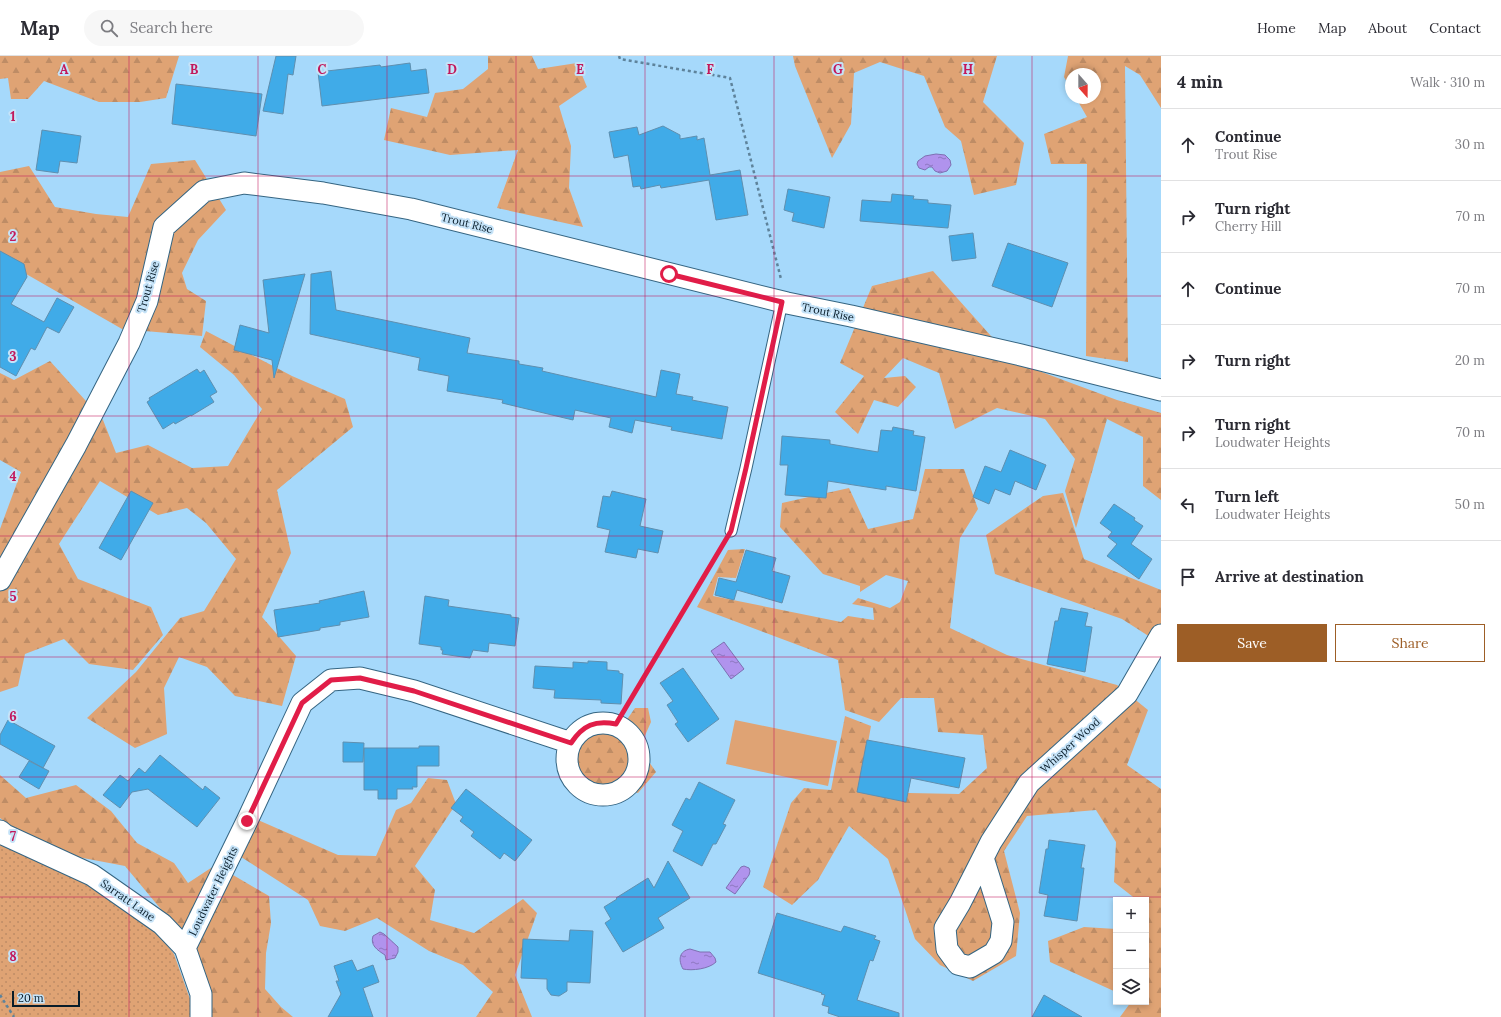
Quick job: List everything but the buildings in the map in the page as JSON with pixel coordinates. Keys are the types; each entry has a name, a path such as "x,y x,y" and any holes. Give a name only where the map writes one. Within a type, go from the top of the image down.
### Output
{"street":[{"name":"Trout Rise","path":"0,580 76,445 129,344 147,301 164,227 204,191 244,183 323,193 410,209 785,303 851,316 1050,362 1161,390"},
{"name":"Whisper Wood","path":"983,858 991,842 1029,783 1127,694 1161,635"},
{"name":"Loudwater Heights","path":"185,948 247,821 302,703 331,680 360,678 414,691 571,743"},
{"path":"599,722 616,724 631,736 637,746 640,758 638,770 624,789 613,794 601,795 589,792 579,786 572,777 567,766 567,754 571,743 578,733 587,726 599,722"},
{"name":"Sarratt Lane","path":"0,831 5,835 92,875 162,924 185,948 201,994 201,1017"}],"lane":[{"path":"731,531 785,303"}],"path":[{"path":"620,56 620,59 730,78 785,303"},
{"path":"616,724 731,531"},
{"path":"0,995 14,1017"}],"green space":[{"path":"0,56 179,56 166,98 140,102 99,102 44,81 28,99 11,99 8,78 0,79"},
{"path":"488,56 532,56 538,69 577,63 587,87 559,106 571,146 569,188 583,227 497,208 518,150 450,155 384,140 391,108 427,117 435,93 463,89 488,69"},
{"path":"793,56 997,56 983,102 1024,143 1016,185 974,195 961,141 945,127 924,76 880,62 854,73 851,124 832,158 795,66"},
{"path":"1068,56 1161,56 1161,108 1140,75 1125,66 1128,362 1086,356 1087,164 1051,164 1044,134 1087,117 1079,104 1101,104 1101,68 1066,68"},
{"path":"195,160 226,210 198,240 182,273 187,289 206,301 202,336 122,329 0,259 0,172 29,166 55,207 96,214 128,217 151,164"},
{"path":"933,271 991,336 1039,371 1117,400 1161,413 1161,500 1143,486 1143,437 1107,419 1076,528 1065,491 1075,459 1045,419 997,408 955,429 939,373 903,358 884,378 905,376 916,387 898,407 874,400 858,434 835,412 864,376 840,363 872,286"},
{"path":"206,331 292,376 345,399 353,427 277,490 291,553 262,617 296,656 282,706 235,696 207,667 179,657 164,688 167,734 135,748 87,718 136,672 180,618 204,611 236,559 206,523 187,508 158,515 100,481 59,544 78,579 151,607 163,635 133,670 89,664 64,639 25,654 18,686 0,692 0,529 21,472 0,460 0,373 14,380 50,361 103,420 116,453 148,445 192,468 228,466 262,409 234,375 200,347"},
{"path":"925,469 964,469 978,509 960,538 950,628 1007,655 1117,685 1148,710 1127,765 1161,789 1161,1017 1120,1017 1129,1005 1149,1005 1149,897 1133,897 1114,882 1116,842 1096,810 1027,816 1004,851 1020,913 1016,956 973,981 940,965 915,939 888,859 849,826 818,880 792,905 763,887 791,803 804,788 831,790 845,716 871,726 859,792 959,794 987,768 983,735 938,732 934,698 901,698 879,722 845,710 838,660 697,607 728,550 745,549 736,578 718,577 713,596 841,622 848,616 874,620 873,608 852,604 858,598 890,608 900,602 908,581 886,575 860,592 860,586 823,574 780,527 782,503 849,488 868,529 913,519"},
{"path":"1063,493 1084,559 1161,590 1161,644 1122,619 995,574 986,535 1043,496"},
{"path":"635,708 648,708 651,722 643,740 645,756 656,772 638,793 617,786 599,789 590,786 580,775 578,768 577,761 579,744 582,736 598,727 619,731"},
{"path":"735,720 837,741 828,786 726,764"},
{"path":"0,775 26,798 76,785 111,811 137,843 174,863 188,883 217,864 269,896 271,923 266,953 265,989 281,1007 293,1017 204,1017 179,931 125,866 62,854 11,827 0,818"},
{"path":"428,778 447,780 456,804 415,866 435,890 430,920 474,933 523,899 537,913 515,975 532,1017 476,1017 493,992 463,965 429,951 377,918 345,931 320,926 308,900 227,848 244,814 338,855 376,856 396,810 411,803"},
{"path":"0,840 88,883 155,929 174,954 190,999 191,1017 0,1017"},
{"path":"1084,927 1113,929 1113,991 1050,962 1048,941"}],"water":[{"path":"936,154 945,155 950,160 951,165 947,171 940,173 935,171 932,167 925,170 919,168 917,164 918,161 925,156"},
{"path":"724,642 744,669 731,679 711,651"},
{"path":"744,866 749,868 749,875 735,894 726,888 741,867"},
{"path":"380,932 398,947 398,952 395,958 386,960 385,955 373,945 373,936"},
{"path":"690,949 700,952 710,952 715,958 716,962 700,969 683,969 680,962 680,956 686,950"}],"route":[{"path":"247,821 302,703 331,680 360,678 414,691 571,743 578,733 587,726 599,722 616,724 731,531 782,302 669,274"}]}
